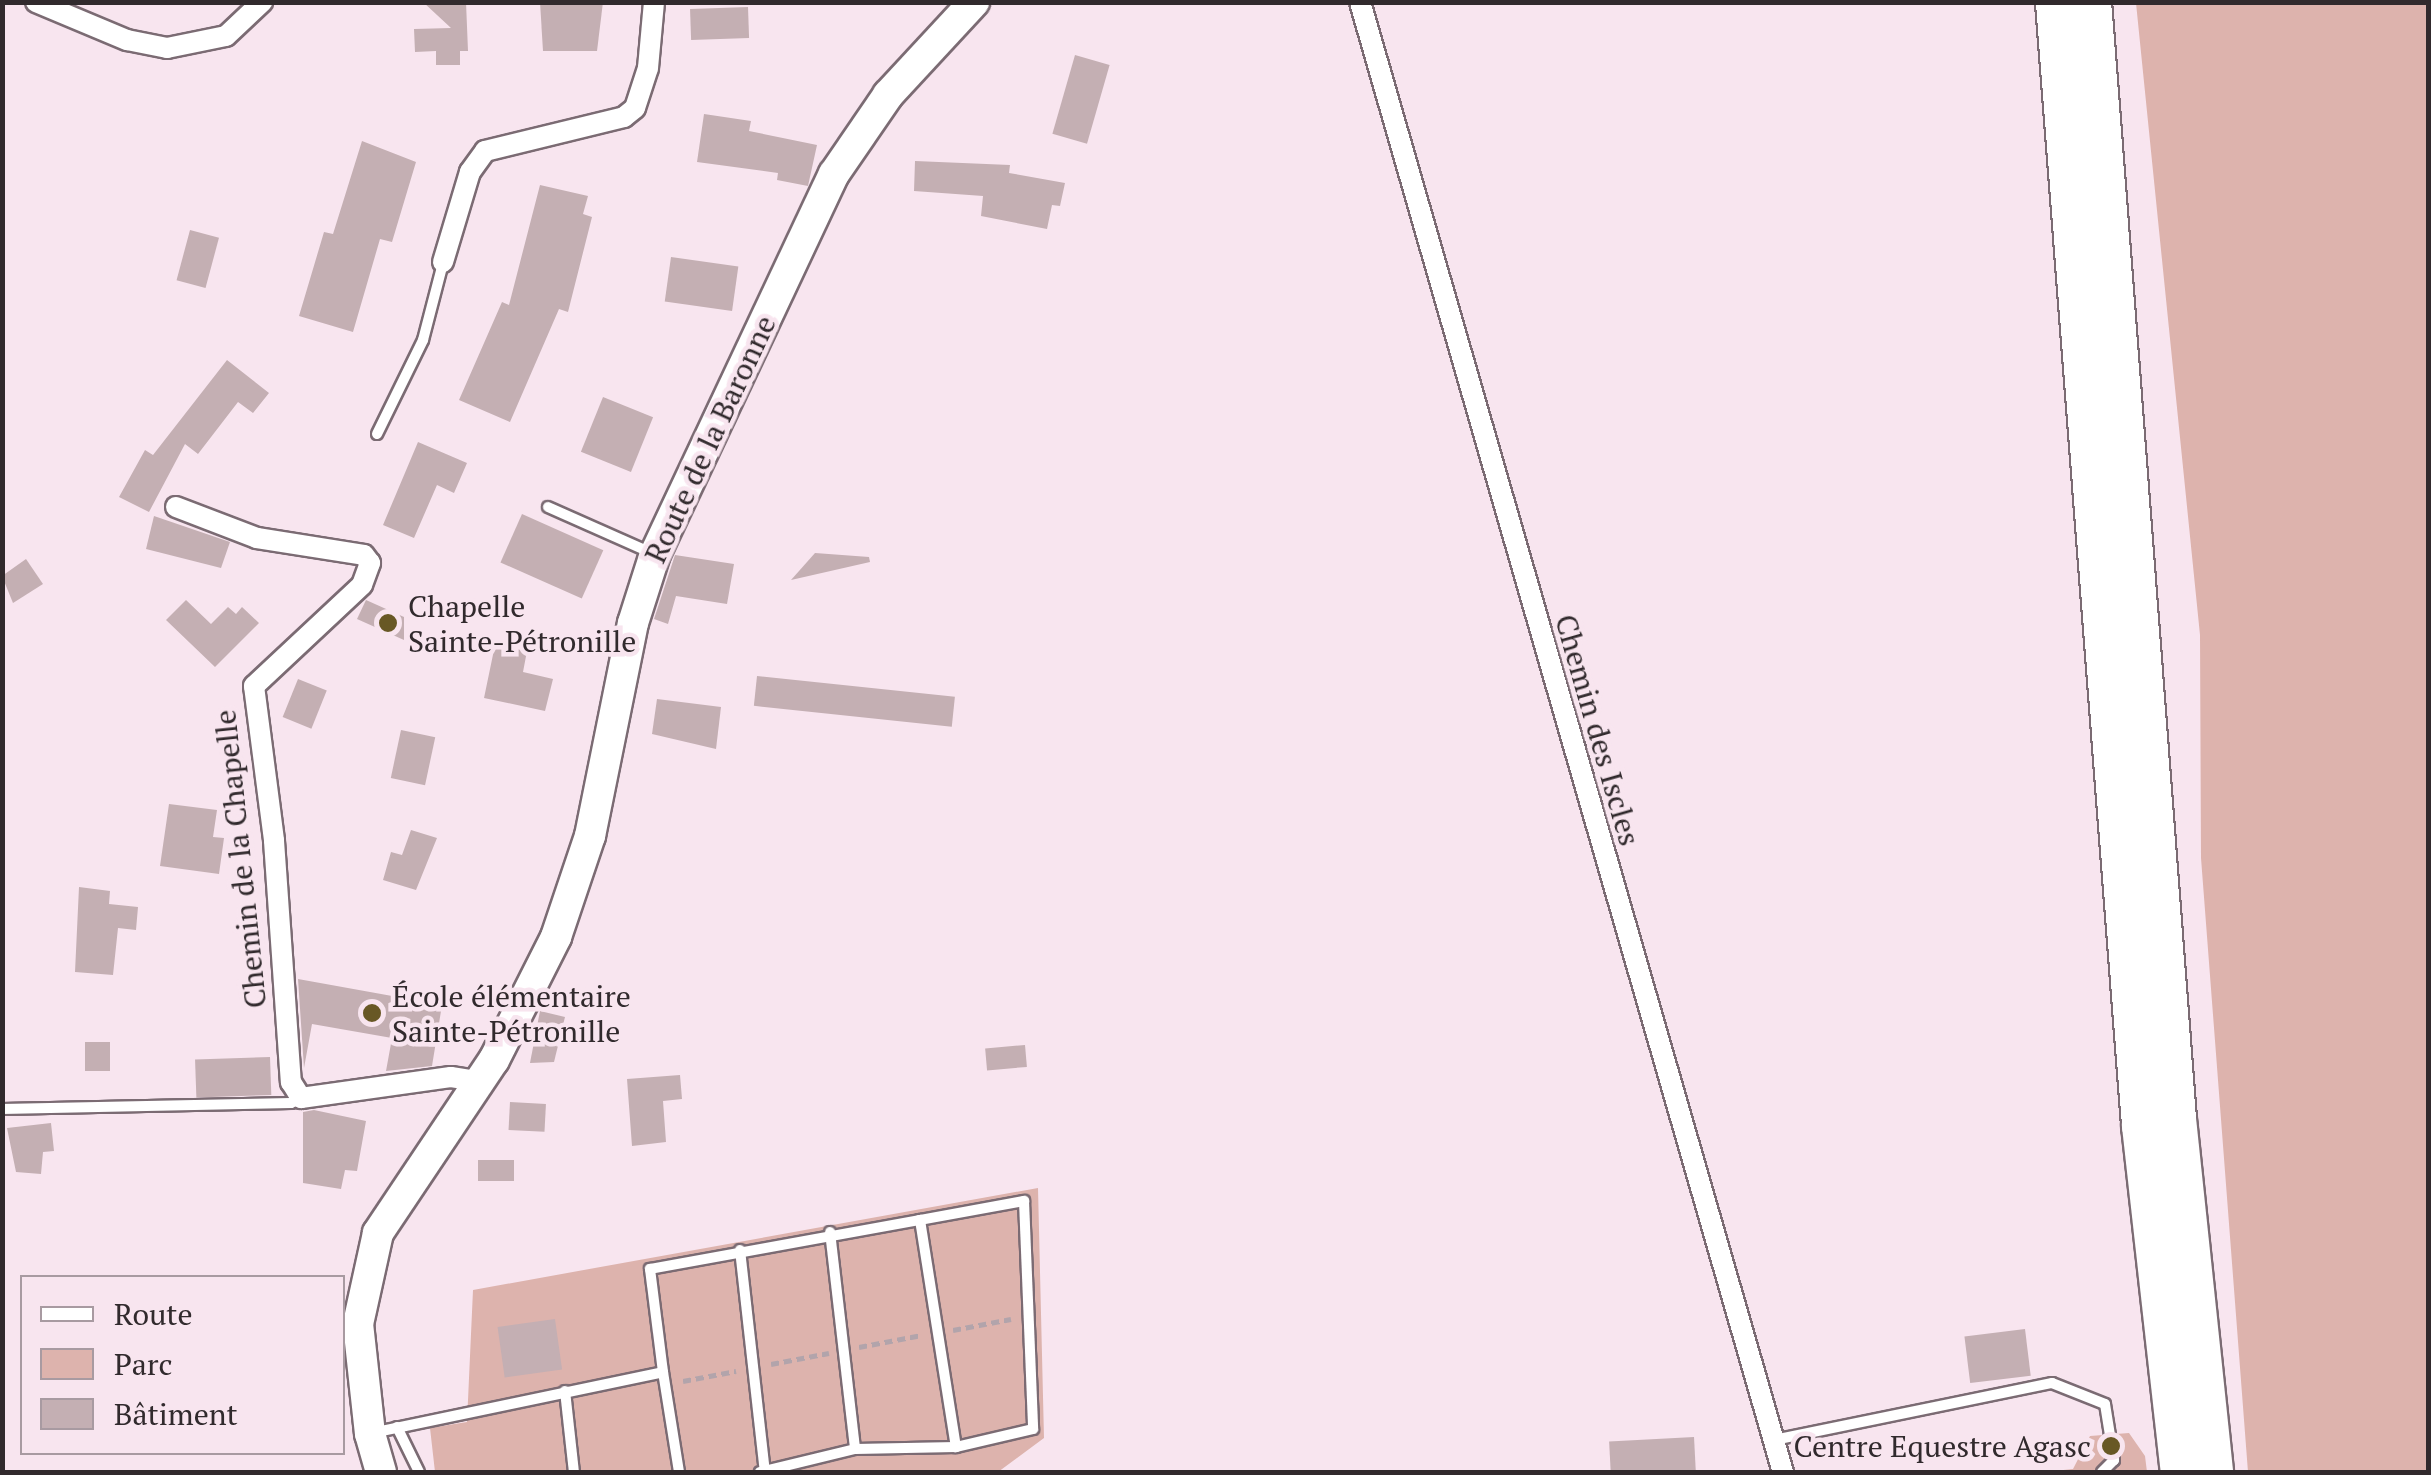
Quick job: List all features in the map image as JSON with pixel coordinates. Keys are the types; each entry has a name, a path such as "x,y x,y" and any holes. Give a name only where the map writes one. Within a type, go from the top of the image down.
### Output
{"highway":[{"path":"2055,2 2141,1126 2180,1472"},
{"path":"2092,2 2177,1119 2214,1472"}],"main road":[{"name":"Route de la Baronne","path":"381,1472 383,1430 358,1324 378,1234 481,1082 525,1008 573,896 655,554 842,158 888,95 974,2"}],"street":[{"path":"36,2 128,40 167,48 226,36 262,2"},
{"path":"443,262 470,172 485,152 624,118 635,108 648,68 654,2"},
{"name":"Chemin des Iscles","path":"1360,2 1783,1472"},
{"name":"Chemin de la Chapelle","path":"176,507 257,538 364,555 370,563 362,586 254,686 274,841 288,1064 301,1098"},
{"path":"301,1098 451,1077 481,1082"}],"lane":[{"path":"378,434 423,340 443,262"},
{"path":"548,507 655,554"},
{"path":"2,1109 292,1103 301,1098"},
{"path":"678,1472 650,1269 740,1250 830,1232 1024,1200 1032,1429 956,1446 855,1449 763,1472 740,1250"},
{"path":"920,1220 956,1446"},
{"path":"830,1232 855,1449"},
{"path":"419,1472 383,1430 663,1372"},
{"path":"1774,1440 2052,1383 2104,1404 2114,1460 2102,1472"},
{"path":"564,1391 574,1472"}],"green space":[{"path":"2136,3 2428,3 2428,1472 2248,1472 2201,858 2200,635"},
{"path":"1038,1188 1044,1438 998,1472 435,1472 430,1428 467,1422 473,1290"},
{"name":"Centre Equestre Agasc","path":"2129,1433 2145,1456 2147,1472 2044,1472 2073,1469 2090,1436"}],"building":[{"path":"423,2 466,2 468,51 460,51 460,65 436,65 436,51 415,52 414,29 451,28"},
{"path":"540,2 603,2 597,51 543,51"},
{"path":"748,7 749,38 691,40 690,9"},
{"path":"1075,55 1110,65 1087,144 1052,134"},
{"path":"704,114 751,121 749,131 817,145 808,186 777,180 778,173 697,162"},
{"path":"362,141 416,162 392,242 380,239 353,332 299,316 324,232 333,234"},
{"path":"915,161 1010,165 1009,173 1065,183 1060,206 1052,205 1047,229 981,216 983,196 914,191"},
{"path":"540,185 588,196 583,214 592,217 568,312 559,309 510,422 459,400 502,302 509,305"},
{"path":"190,230 219,238 206,288 177,280"},
{"path":"671,257 738,266 732,311 665,302"},
{"path":"227,360 269,393 253,413 238,402 198,454 185,444 149,512 119,497 145,450 153,455"},
{"path":"603,397 653,417 631,472 581,452"},
{"path":"418,442 467,463 454,493 437,485 414,538 383,525"},
{"path":"522,514 603,550 582,599 500,562"},
{"path":"154,516 230,542 221,568 146,549"},
{"path":"815,553 869,557 870,562 791,580"},
{"path":"675,555 734,564 727,604 676,596 668,624 654,619"},
{"path":"26,559 43,584 13,603 2,576"},
{"path":"186,600 211,624 228,607 236,614 242,607 259,623 215,667 166,620"},
{"name":"Chapelle Sainte-Pétronille","path":"366,600 404,617 404,640 357,619"},
{"path":"495,645 527,651 523,672 553,679 545,711 484,698"},
{"path":"757,676 955,697 952,727 754,706"},
{"path":"298,679 327,691 311,729 283,717"},
{"path":"657,699 721,707 716,749 652,734"},
{"path":"401,730 435,737 425,785 391,778"},
{"path":"169,804 217,810 213,837 224,838 219,874 160,866"},
{"path":"411,830 437,838 416,890 383,880 391,852 402,855"},
{"path":"79,887 110,891 109,904 138,907 136,930 118,928 113,975 75,972"},
{"name":"École élémentaire Sainte-Pétronille","path":"298,979 442,1005 432,1066 386,1071 392,1038 312,1024 304,1068"},
{"path":"540,1011 565,1017 554,1062 530,1063"},
{"path":"85,1042 110,1042 110,1071 85,1071"},
{"path":"1025,1045 1027,1067 987,1070 985,1048"},
{"path":"270,1057 271,1095 196,1098 195,1060"},
{"path":"680,1075 682,1099 663,1101 666,1142 632,1146 627,1079"},
{"path":"510,1102 546,1104 544,1132 509,1130"},
{"path":"314,1110 366,1121 357,1171 345,1170 341,1189 303,1183 303,1112"},
{"path":"51,1123 54,1151 43,1152 41,1174 16,1172 7,1128"},
{"path":"478,1160 514,1160 514,1181 478,1181"},
{"path":"555,1319 562,1370 505,1378 498,1327"},
{"path":"2025,1329 2031,1376 1970,1383 1964,1336"},
{"path":"1694,1437 1696,1472 1611,1472 1609,1441"}],"place":[{"name":"Chapelle Sainte-Pétronille","path":"388,623"},
{"name":"École élémentaire Sainte-Pétronille","path":"372,1013"},
{"name":"Centre Equestre Agasc","path":"2111,1446"}]}
